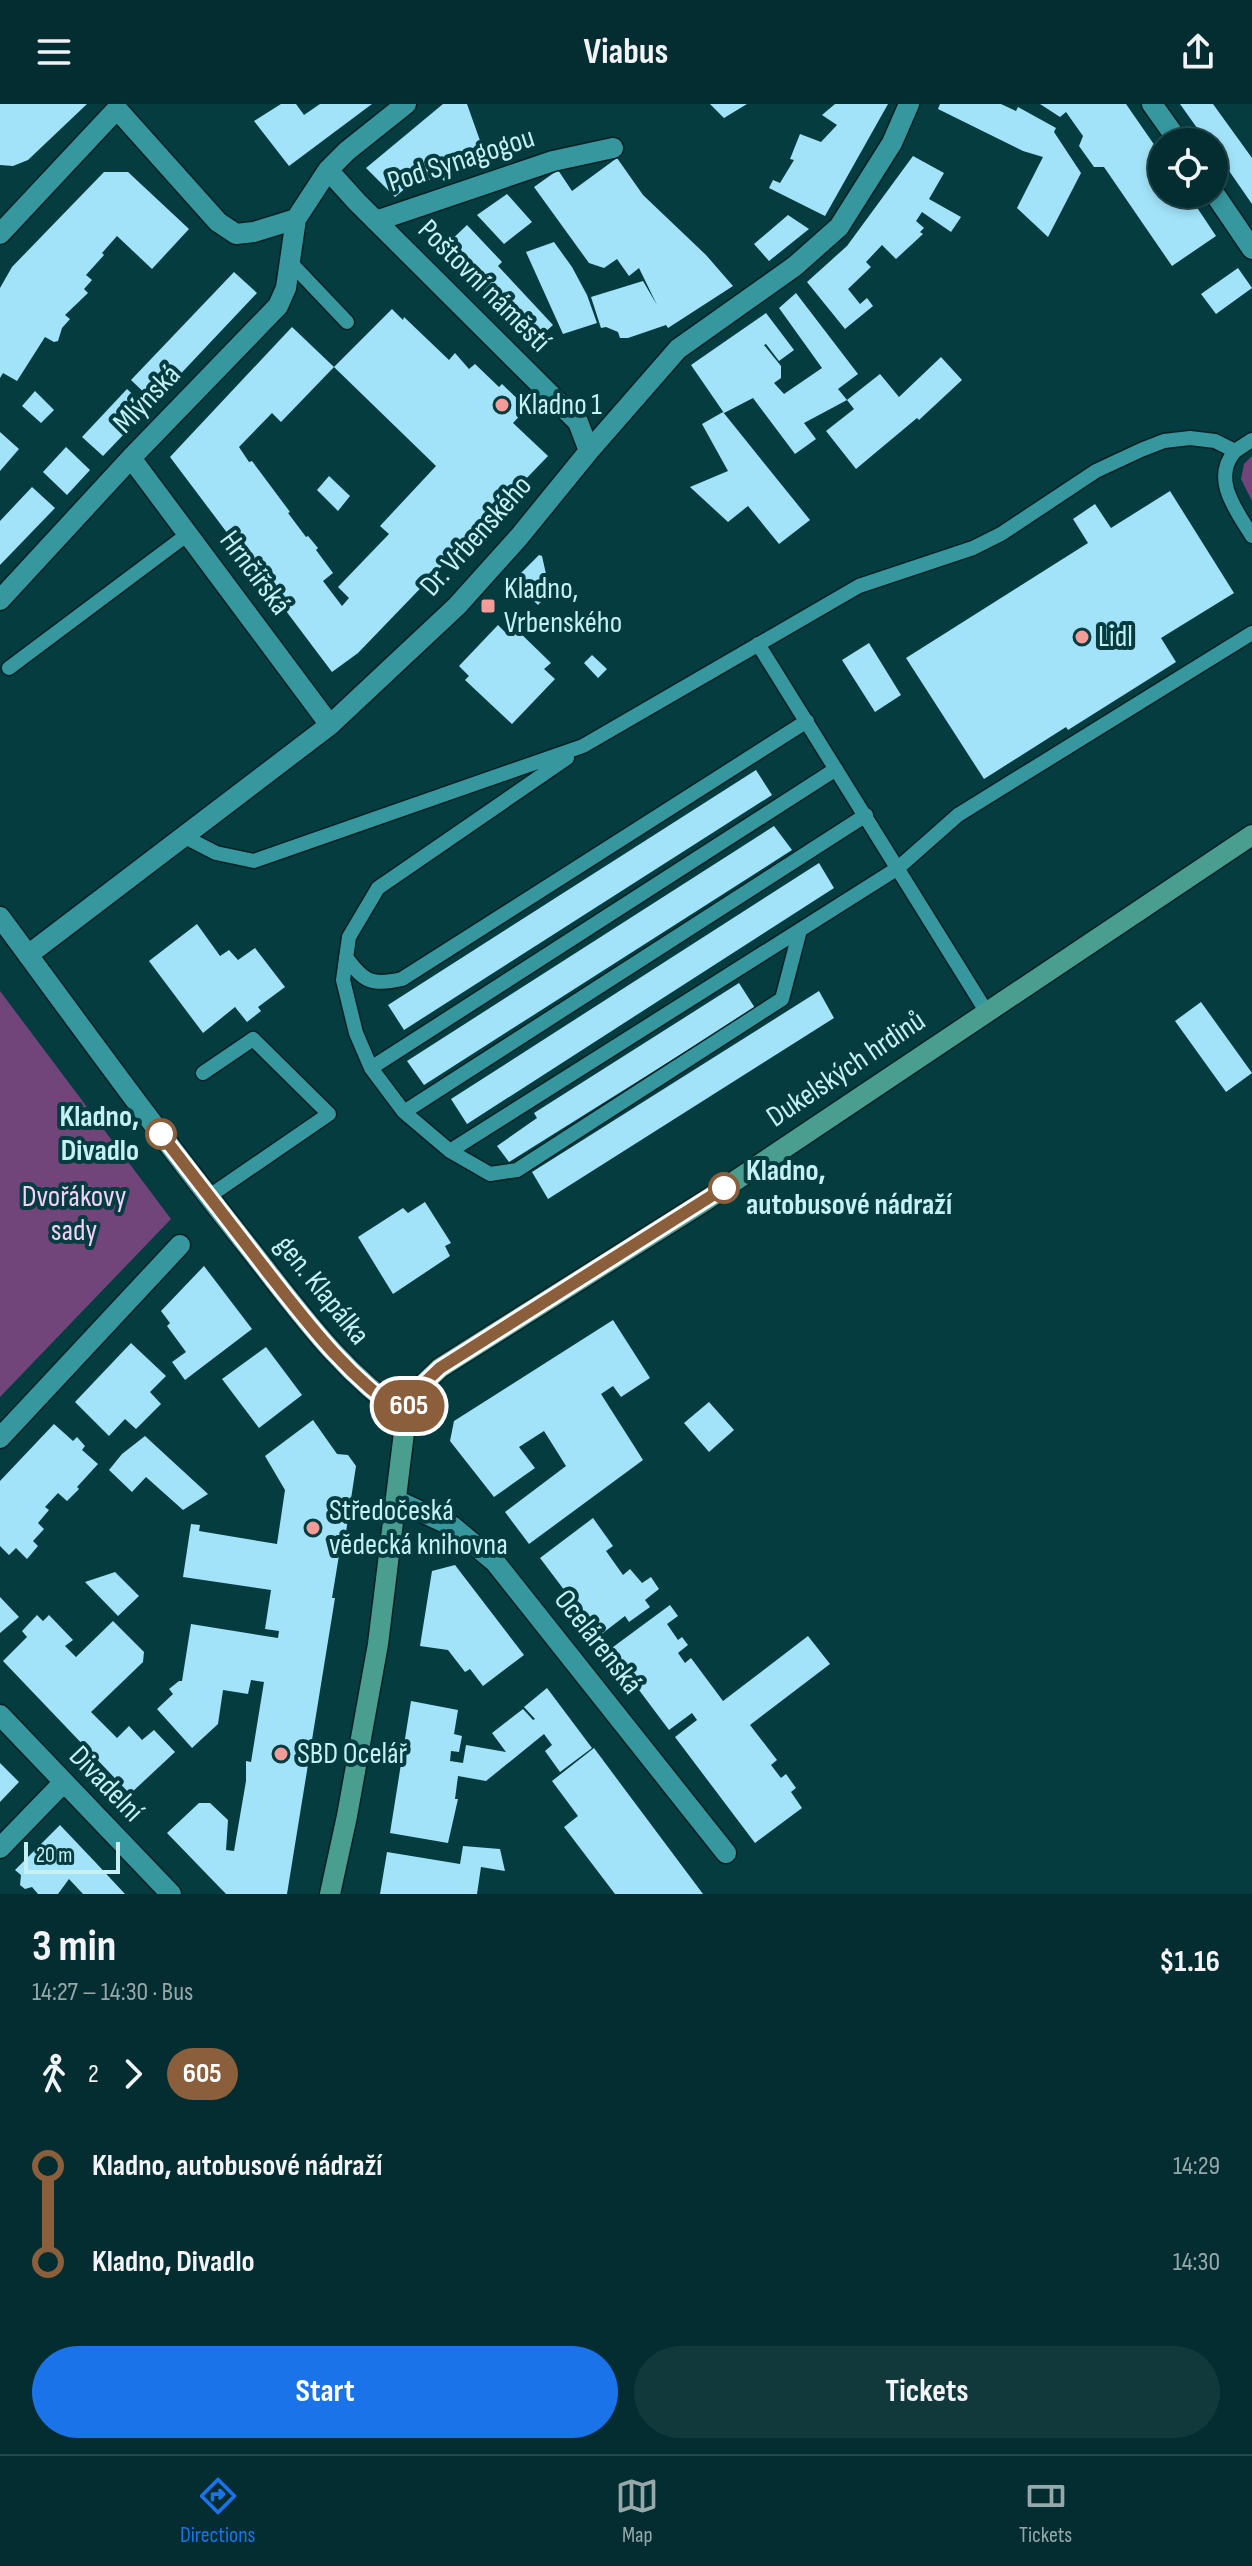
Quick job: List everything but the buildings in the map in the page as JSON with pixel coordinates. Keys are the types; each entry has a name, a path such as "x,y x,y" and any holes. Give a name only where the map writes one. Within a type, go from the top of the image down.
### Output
{"main road":[{"name":"Dukelských hrdinů","path":"406,1416 419,1388 440,1368 705,1201 1252,835"},
{"path":"330,1894 375,1658 406,1416"}],"street":[{"path":"1,228 117,109 218,222 236,234 254,232 296,219 328,170 406,104"},
{"name":"Dr. Vrbenského","path":"28,955 330,725 457,606 678,349 795,266 839,227 892,143 909,104"},
{"path":"1152,104 1169,128"},
{"name":"Pod Synagogou","path":"376,221 553,161 613,148"},
{"name":"Poštovní náměstí","path":"328,170 578,422 589,451"},
{"path":"1224,208 1252,249"},
{"name":"Mlýnská","path":"0,600 278,306 286,288 296,219"},
{"name":"Hrnčířská","path":"131,458 330,725"},
{"name":"gen. Klapálka","path":"0,917 208,1197 347,1368 378,1397 406,1416"},
{"path":"0,1438 180,1245"},
{"name":"Ocelárenská","path":"396,1500 452,1526 495,1562 726,1853"},
{"name":"Divadelní","path":"0,1715 171,1894"},
{"path":"0,1848 63,1783"}],"lane":[{"path":"290,262 347,322"},
{"path":"800,930 782,999 517,1170 490,1174 450,1151 404,1112 371,1068 356,1033 343,980 349,937 378,888 583,746 859,586 973,548 1001,534 1096,471 1141,450 1164,441 1190,438 1215,441 1235,451"},
{"path":"1252,440 1235,451 1227,461 1224,474 1226,487 1252,536"},
{"path":"9,668 188,534"},
{"path":"450,1151 898,868 958,815 1252,633"},
{"path":"758,644 986,1011"},
{"path":"346,957 361,978 383,983 402,979 807,721"},
{"path":"185,837 216,853 254,861 583,746"},
{"path":"371,1068 836,769"},
{"path":"404,1112 866,815"},
{"path":"203,1073 253,1039 329,1114 208,1197"}],"green space":[{"path":"1252,456 1252,501 1241,479 1244,464"},
{"name":"Dvořákovy sady","path":"0,991 171,1219 0,1397"}],"bus line":[{"name":"605","path":"161,1134 208,1197 347,1368 378,1397 406,1416 419,1388 440,1368 724,1188"}],"place":[{"name":"Kladno 1","path":"502,405"},
{"name":"Kladno, Vrbenského","path":"488,606"},
{"name":"Lidl","path":"1082,637"},
{"name":"Kladno, Divadlo","path":"161,1134"},
{"name":"Kladno, autobusové nádraží","path":"724,1188"},
{"name":"Středočeská vědecká knihovna","path":"313,1528"},
{"name":"SBD Ocelář","path":"281,1754"}]}
